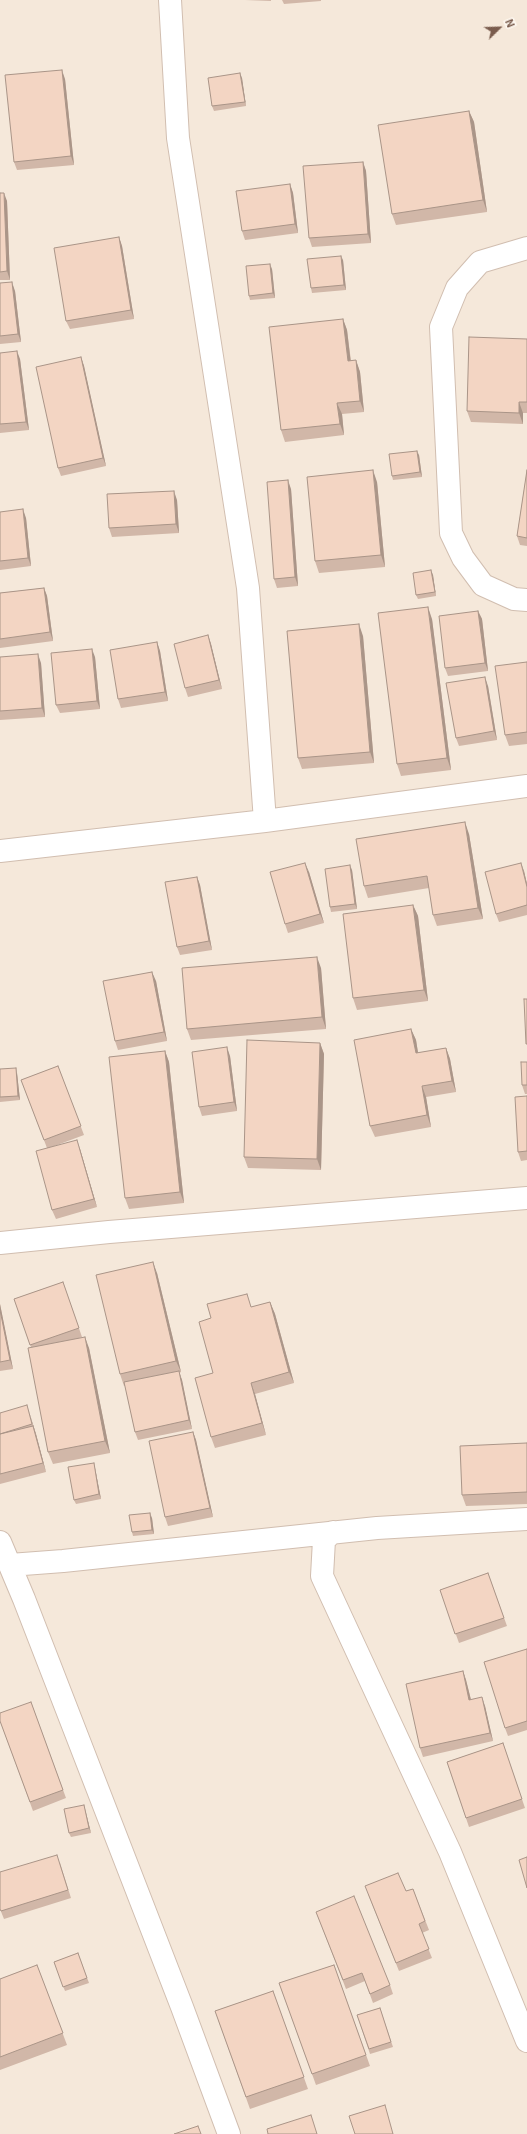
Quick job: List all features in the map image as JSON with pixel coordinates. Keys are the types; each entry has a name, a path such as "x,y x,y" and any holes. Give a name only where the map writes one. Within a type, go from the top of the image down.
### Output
{"street":[{"path":"170,0 178,138 248,588 265,821"},
{"path":"527,248 480,262 457,288 441,327 451,533 463,558 483,585 514,599 527,600"},
{"path":"0,851 265,821 527,786"},
{"path":"0,1243 109,1232 527,1198"},
{"path":"10,1565 63,1561 333,1532 527,1519"},
{"path":"333,1532 324,1540 322,1576 450,1852 527,2041"},
{"path":"0,1542 180,2000 228,2134"}],"shaded area":[{"path":"0,0 527,0 527,2134 0,2134"}],"building":[{"path":"62,70 71,156 14,162 5,75"},
{"path":"240,73 245,102 212,106 208,78"},
{"path":"469,111 483,200 392,214 378,125"},
{"path":"363,162 368,234 309,238 303,166"},
{"path":"290,184 295,224 242,231 236,191"},
{"path":"0,193 4,193 7,271 0,272"},
{"path":"119,237 131,310 66,321 54,248"},
{"path":"341,256 344,285 311,288 307,259"},
{"path":"270,264 273,293 249,296 246,266"},
{"path":"12,282 18,334 0,336 0,283"},
{"path":"343,319 348,361 356,360 360,401 337,403 340,424 281,430 269,327"},
{"path":"469,337 527,339 527,402 519,402 519,413 467,411"},
{"path":"17,351 26,422 0,424 0,353"},
{"path":"81,357 103,458 58,468 36,367"},
{"path":"417,451 420,472 392,476 389,454"},
{"path":"373,470 381,555 315,561 307,477"},
{"path":"527,470 527,538 517,536"},
{"path":"288,480 295,577 274,579 267,482"},
{"path":"174,491 176,524 109,528 107,494"},
{"path":"23,509 28,558 0,561 0,512"},
{"path":"431,570 435,592 416,595 413,573"},
{"path":"44,588 50,632 0,639 0,593"},
{"path":"428,607 447,758 397,764 378,613"},
{"path":"478,611 485,663 445,668 439,616"},
{"path":"359,624 370,752 298,758 287,631"},
{"path":"208,635 219,680 185,688 174,644"},
{"path":"157,642 165,692 118,699 110,650"},
{"path":"92,649 97,701 56,705 51,653"},
{"path":"38,654 42,708 0,711 0,657"},
{"path":"527,662 527,732 505,735 495,666"},
{"path":"485,677 494,731 456,738 446,683"},
{"path":"465,822 478,908 433,915 427,876 364,886 356,839"},
{"path":"305,863 320,914 285,924 270,872"},
{"path":"521,863 527,887 527,905 496,914 485,872"},
{"path":"350,865 355,904 330,907 325,869"},
{"path":"197,877 209,941 177,947 165,882"},
{"path":"413,905 424,990 353,998 343,914"},
{"path":"317,957 322,1017 187,1029 182,968"},
{"path":"152,972 164,1032 115,1041 103,981"},
{"path":"524,999 527,999 527,1044 526,1044"},
{"path":"411,1029 416,1053 446,1048 452,1081 422,1086 427,1115 370,1126 354,1040"},
{"path":"247,1040 320,1043 317,1159 244,1157"},
{"path":"227,1047 234,1102 199,1107 192,1052"},
{"path":"165,1051 180,1192 125,1198 109,1057"},
{"path":"521,1062 527,1062 527,1085 522,1085"},
{"path":"58,1066 81,1126 44,1140 21,1080"},
{"path":"16,1068 18,1096 0,1097 0,1069"},
{"path":"527,1096 527,1151 518,1152 515,1097"},
{"path":"77,1140 94,1199 52,1210 36,1151"},
{"path":"153,1262 176,1361 120,1374 96,1275"},
{"path":"63,1282 79,1328 30,1345 14,1299"},
{"path":"247,1294 251,1307 270,1302 289,1372 251,1383 262,1423 211,1437 195,1378 213,1373 199,1322 211,1318 207,1304"},
{"path":"0,1310 10,1360 0,1362"},
{"path":"85,1337 105,1441 48,1452 28,1348"},
{"path":"179,1371 189,1420 135,1432 124,1382"},
{"path":"27,1405 32,1424 0,1434 0,1413"},
{"path":"33,1426 43,1463 0,1474 0,1434"},
{"path":"193,1432 210,1508 165,1517 149,1441"},
{"path":"527,1443 527,1492 462,1495 460,1446"},
{"path":"94,1463 99,1494 74,1500 68,1467"},
{"path":"150,1513 152,1530 132,1532 129,1515"},
{"path":"488,1573 504,1618 455,1634 440,1590"},
{"path":"527,1649 527,1721 505,1728 484,1662"},
{"path":"463,1671 469,1700 482,1697 490,1733 420,1748 406,1684"},
{"path":"31,1702 63,1790 30,1802 0,1721 0,1713"},
{"path":"503,1743 522,1799 466,1818 447,1762"},
{"path":"84,1805 89,1828 69,1833 64,1809"},
{"path":"57,1855 68,1890 1,1911 0,1872"},
{"path":"527,1857 527,1888 519,1860"},
{"path":"398,1873 406,1891 413,1889 425,1921 419,1924 429,1949 396,1963 365,1886"},
{"path":"354,1896 390,1985 370,1994 362,1973 343,1980 316,1912"},
{"path":"78,1953 87,1978 63,1987 54,1962"},
{"path":"37,1965 63,2033 0,2057 0,1979"},
{"path":"334,1965 366,2055 312,2074 279,1983"},
{"path":"273,1991 304,2077 246,2097 215,2011"},
{"path":"380,2008 391,2042 369,2049 357,2015"},
{"path":"385,2105 393,2134 355,2134 349,2116"},
{"path":"311,2115 317,2134 268,2134 267,2129"},
{"path":"198,2126 201,2134 174,2134"}]}
